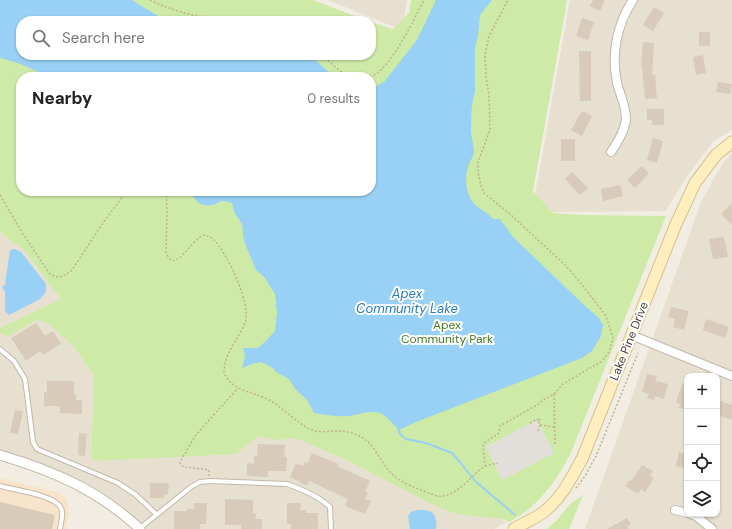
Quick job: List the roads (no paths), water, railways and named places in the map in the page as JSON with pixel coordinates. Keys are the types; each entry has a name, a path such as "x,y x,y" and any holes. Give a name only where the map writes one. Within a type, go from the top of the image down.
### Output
{"main road":[{"name":"Lake Pine Drive","path":"514,529 546,512 559,497 573,475 582,459 676,224 695,183 716,155 732,142"}],"street":[{"path":"611,152 622,134 626,119 626,111 616,74 616,45 622,20 633,0"},
{"path":"631,335 732,376"},
{"path":"0,455 61,476 89,490 124,514 139,529"},
{"path":"675,510 684,512"},
{"path":"697,517 712,529"}],"lane":[{"path":"0,348 14,361 25,379 33,442 37,449 118,483 136,495 156,514"},
{"path":"139,529 191,487 200,482 210,481 287,484 325,502 330,507 331,529"},
{"path":"0,486 50,498 58,503 62,514 60,529"}],"water":[{"path":"0,0 132,0 158,16 16,16 16,60 315,60 329,72 38,72 21,64 0,58"},
{"name":"Apex Community Lake","path":"436,0 492,0 480,15 475,48 475,92 472,106 471,127 474,154 468,166 466,178 469,195 477,207 493,219 500,219 513,237 599,318 603,325 601,336 592,351 582,358 416,422 399,430 385,416 376,412 345,416 332,416 314,413 308,401 295,389 289,379 276,372 273,368 261,362 242,368 245,357 243,348 258,348 275,331 277,313 275,294 265,278 256,270 244,241 242,224 234,212 232,203 220,201 213,205 205,205 196,201 193,196 376,196 376,86 384,82 417,40"},
{"path":"15,249 21,252 46,284 46,292 40,299 9,315 5,311 5,292 2,287 5,285 10,250"},
{"path":"417,510 430,511 435,516 436,529 410,529 408,516 411,512"}],"waterway":[{"path":"398,429 400,434 406,439 426,443 452,453 475,481 515,515"}],"park label":[{"name":"Apex Community Park","path":"447,332"}]}
